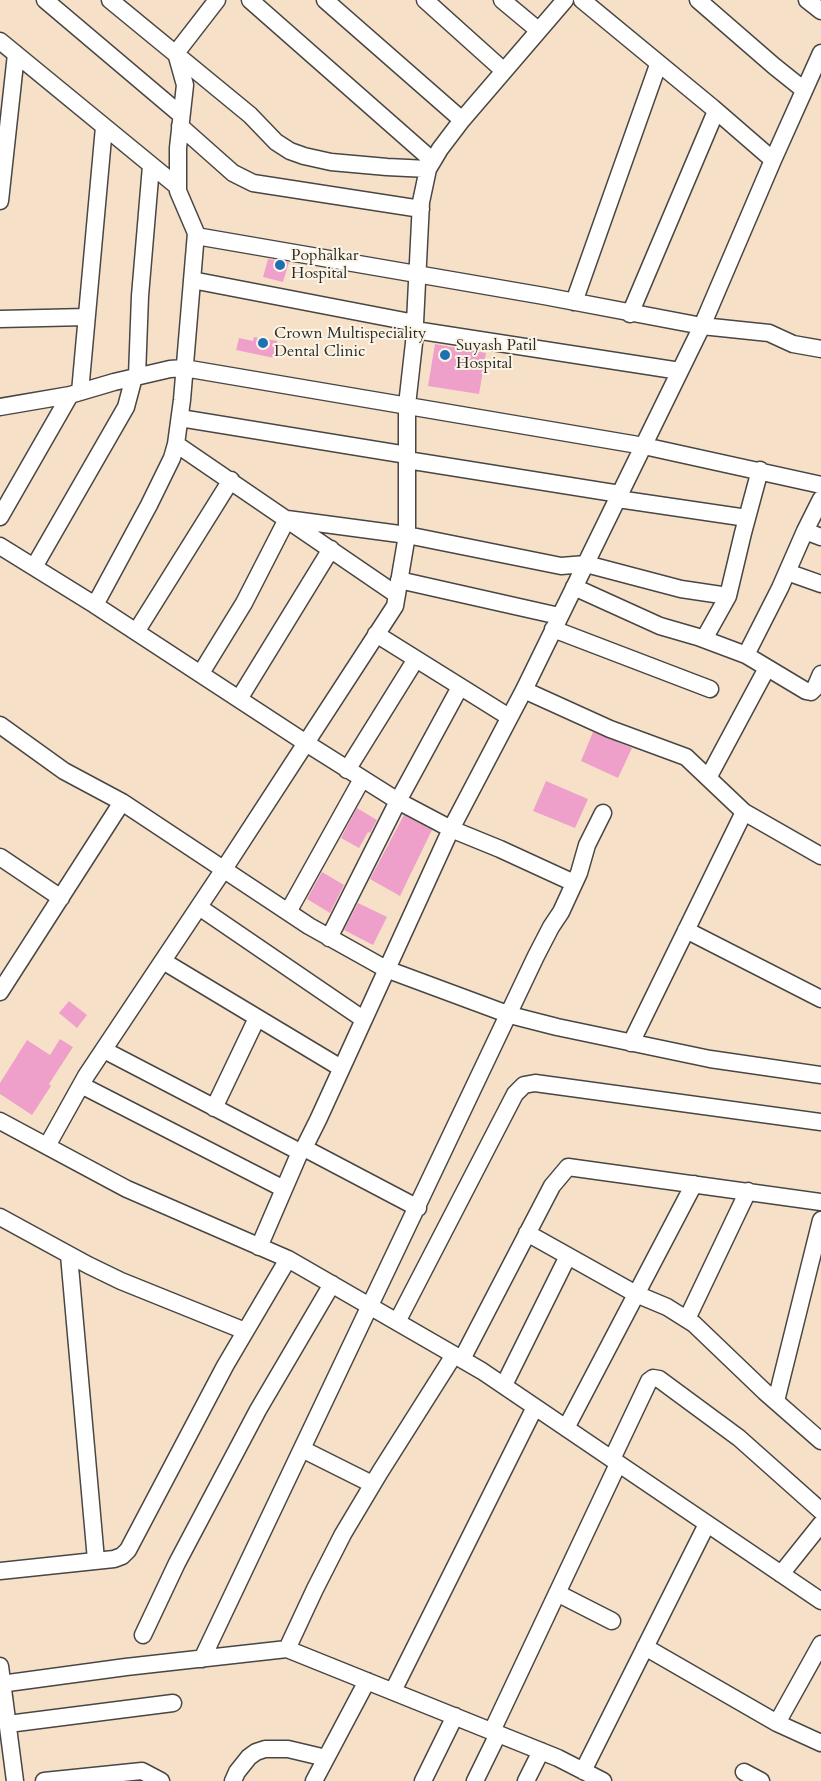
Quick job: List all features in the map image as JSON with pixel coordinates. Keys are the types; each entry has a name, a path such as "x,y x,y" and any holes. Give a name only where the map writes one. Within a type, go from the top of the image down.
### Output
{"street":[{"path":"45,0 181,121 233,173 253,183 421,209"},
{"path":"110,0 250,115 276,142 290,151 331,162 387,167 431,165"},
{"path":"176,54 217,0"},
{"path":"250,0 431,165"},
{"path":"325,0 462,120"},
{"path":"425,0 504,71"},
{"path":"502,0 538,30"},
{"path":"47,1146 81,1085 224,869 394,606 406,535 407,405 415,326 421,209 431,165 462,120 565,0"},
{"path":"582,0 773,160"},
{"path":"698,0 804,90"},
{"path":"807,0 821,11"},
{"path":"0,40 178,187"},
{"path":"259,1246 451,829 524,690 702,326 821,53"},
{"path":"0,200 16,54"},
{"path":"95,605 172,458 180,418 196,232 178,191 178,148 184,85 176,54"},
{"path":"574,302 658,65"},
{"path":"630,314 716,111"},
{"path":"0,516 75,394 86,317 104,127"},
{"path":"34,567 126,407 135,376 151,166"},
{"path":"196,236 574,302 630,314 702,326 769,333 793,344 821,349"},
{"path":"192,280 415,326 680,371"},
{"path":"0,319 86,317"},
{"path":"0,406 75,394 135,376 184,368 644,446 760,470 821,485"},
{"path":"180,418 619,497 747,518"},
{"path":"176,444 331,549 398,587 556,622 710,689"},
{"path":"704,640 728,596 760,470"},
{"path":"136,632 231,480"},
{"path":"746,655 821,499"},
{"path":"288,519 406,535 562,566 586,564 681,589 728,596"},
{"path":"201,673 244,603 288,519"},
{"path":"805,531 821,537"},
{"path":"0,546 95,605 347,770 398,801 451,829 574,883"},
{"path":"239,699 331,549"},
{"path":"787,572 821,584"},
{"path":"574,587 660,626 746,655 811,692 816,688 821,674"},
{"path":"376,634 509,718"},
{"path":"347,770 416,660"},
{"path":"708,778 767,668"},
{"path":"329,938 398,801 460,687"},
{"path":"524,690 610,729 686,757 744,812 821,856"},
{"path":"0,725 64,771 122,802 329,938 386,969 510,1015 557,1027 710,1059 821,1074"},
{"path":"288,912 362,779"},
{"path":"0,992 122,802"},
{"path":"631,1043 744,812"},
{"path":"202,1659 510,1015 536,956 561,912 579,873 587,845 603,813"},
{"path":"0,857 61,898"},
{"path":"199,907 364,1019"},
{"path":"686,930 821,999"},
{"path":"163,961 341,1068"},
{"path":"214,1108 257,1018"},
{"path":"104,1050 214,1108 418,1208"},
{"path":"397,1322 516,1094 524,1086 535,1083 821,1122"},
{"path":"81,1085 284,1189"},
{"path":"0,1121 126,1189 288,1259 458,1357 504,1385 821,1601"},
{"path":"287,1649 314,1589 372,1484 458,1357 552,1186 568,1167 821,1202"},
{"path":"566,1428 694,1184"},
{"path":"687,1320 748,1191"},
{"path":"0,1217 69,1255 122,1281 245,1331"},
{"path":"776,1401 821,1220"},
{"path":"527,1233 636,1294 667,1307 694,1324 821,1442"},
{"path":"69,1255 96,1560"},
{"path":"504,1385 568,1256"},
{"path":"0,1571 114,1559 122,1556 128,1550 245,1331 288,1259"},
{"path":"143,1635 177,1563 258,1410 332,1284"},
{"path":"475,1781 649,1381 653,1378 659,1379 738,1438 821,1511"},
{"path":"393,1691 535,1407"},
{"path":"302,1449 372,1484"},
{"path":"583,1771 707,1524"},
{"path":"781,1574 821,1524"},
{"path":"557,1593 612,1620"},
{"path":"777,1723 821,1644"},
{"path":"645,1647 777,1723 821,1743"},
{"path":"2,1684 126,1667 287,1649 541,1751 603,1781"},
{"path":"0,1666 15,1781"},
{"path":"314,1781 367,1681"},
{"path":"8,1724 172,1703"},
{"path":"423,1781 454,1716"},
{"path":"233,1781 237,1772 249,1757 265,1749 288,1749 326,1758"},
{"path":"526,1781 541,1751"},
{"path":"44,1781 142,1771 161,1781"},
{"path":"744,1772 761,1781"}],"building":[{"path":"268,259 289,262 283,282 263,277"},
{"path":"254,337 277,341 274,358 236,350 239,338 253,341"},
{"path":"435,344 486,353 479,394 428,386"},
{"path":"593,732 632,748 618,778 581,761"},
{"path":"546,781 588,799 575,828 533,811"},
{"path":"357,808 377,820 359,848 341,838"},
{"path":"404,815 432,830 400,896 370,879"},
{"path":"322,872 344,885 330,913 307,899"},
{"path":"358,903 387,917 373,945 344,930"},
{"path":"69,1001 87,1015 77,1028 59,1013"},
{"path":"60,1039 73,1047 32,1115 0,1094 0,1083 27,1040 50,1055"}],"place":[{"name":"Pophalkar Hospital","path":"280,265"},
{"name":"Crown Multispeciality Dental Clinic","path":"263,343"},
{"name":"Suyash Patil Hospital","path":"445,355"}]}
